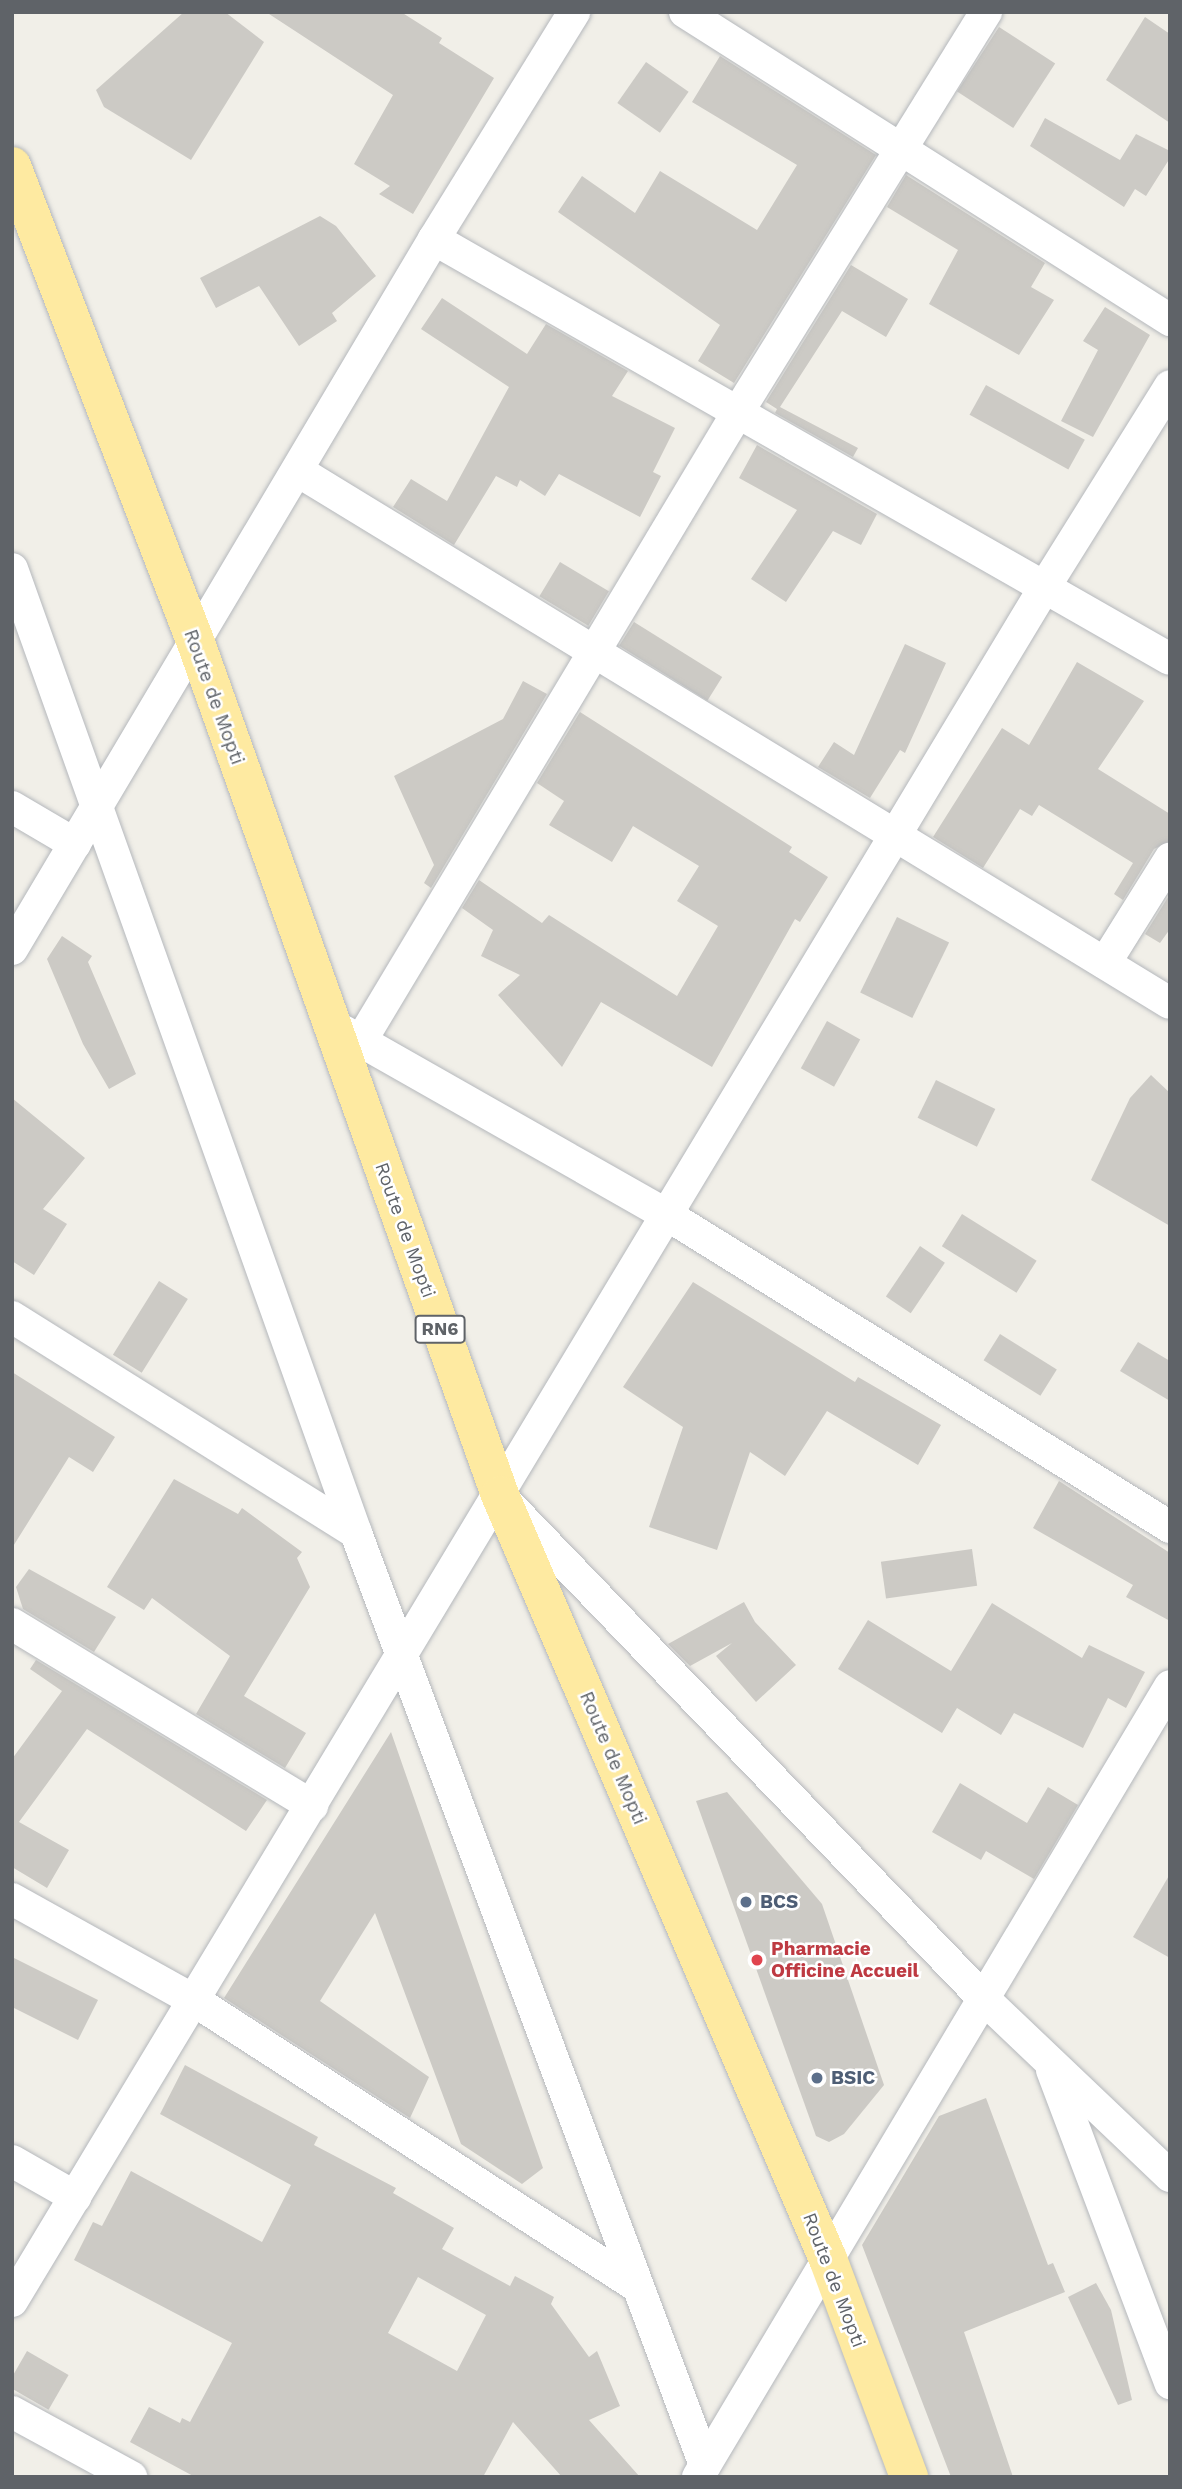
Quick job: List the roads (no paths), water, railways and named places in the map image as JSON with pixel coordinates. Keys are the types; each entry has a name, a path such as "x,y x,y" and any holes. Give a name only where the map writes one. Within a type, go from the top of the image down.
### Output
{"highway":[{"name":"Route de Mopti","path":"12,166 347,1033 500,1495 828,2259 909,2477"}],"street":[{"path":"12,948 434,239 574,12"},
{"path":"685,12 1170,320"},
{"path":"986,12 738,412 595,654 347,1033 669,1216 1170,1527"},
{"path":"434,239 1170,659"},
{"path":"12,2301 897,838 1044,588 1170,386"},
{"path":"298,471 1170,1003"},
{"path":"12,569 356,1533 701,2471"},
{"path":"12,807 75,844"},
{"path":"1105,963 1170,859"},
{"path":"12,1317 356,1533"},
{"path":"500,1495 984,1998 1170,2176"},
{"path":"12,1623 312,1806"},
{"path":"701,2471 1170,1686"},
{"path":"12,1899 195,2001 635,2286"},
{"path":"1049,2060 1170,2383"},
{"path":"12,2161 75,2197"},
{"path":"12,2413 131,2477"}],"place":[{"name":"BCS","path":"746,1902"},
{"name":"Pharmacie Officine Accueil","path":"757,1960"},
{"name":"BSIC","path":"817,2078"}]}
